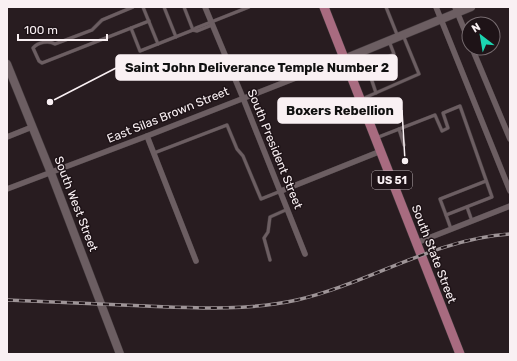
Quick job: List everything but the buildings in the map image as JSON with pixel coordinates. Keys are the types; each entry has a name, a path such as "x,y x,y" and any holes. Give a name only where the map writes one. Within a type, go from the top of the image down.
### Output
{"main road":[{"name":"South State Street","path":"324,7 460,354"}],"street":[{"name":"South President Street","path":"205,7 281,191 305,254"},
{"path":"436,7 510,191"},
{"name":"East Silas Brown Street","path":"7,190 389,41 441,19 456,10 471,7"},
{"path":"456,10 461,22"},
{"path":"475,56 510,139"},
{"name":"South West Street","path":"7,64 10,80 52,173 120,354"},
{"path":"7,137 32,127"},
{"path":"147,136 196,261"},
{"path":"281,191 381,151"},
{"path":"416,243 510,206"}],"lane":[{"path":"134,7 102,20 92,30 55,44 52,42 35,45 33,48 38,61 42,63 149,22"},
{"path":"143,7 158,44"},
{"path":"164,7 176,37"},
{"path":"184,7 193,30"},
{"path":"131,28 140,51 249,7"},
{"path":"361,99 419,74 386,7"},
{"path":"376,93 367,66 394,54 389,41"},
{"path":"376,138 435,115 442,131 448,128 443,113 460,106 492,197 446,215"},
{"path":"154,153 227,125 237,149 243,156 261,199 281,191"},
{"path":"399,129 404,145"},
{"path":"452,229 440,199 486,181"},
{"path":"467,207 472,221"},
{"path":"270,260 264,238 268,232 270,216 288,209"}],"railway":[{"path":"7,300 203,308 259,306 297,300 324,292 402,262 455,244 510,234"}],"place":[{"name":"Saint John Deliverance Temple Number 2","path":"50,102"},
{"name":"Boxers Rebellion","path":"405,161"}]}
